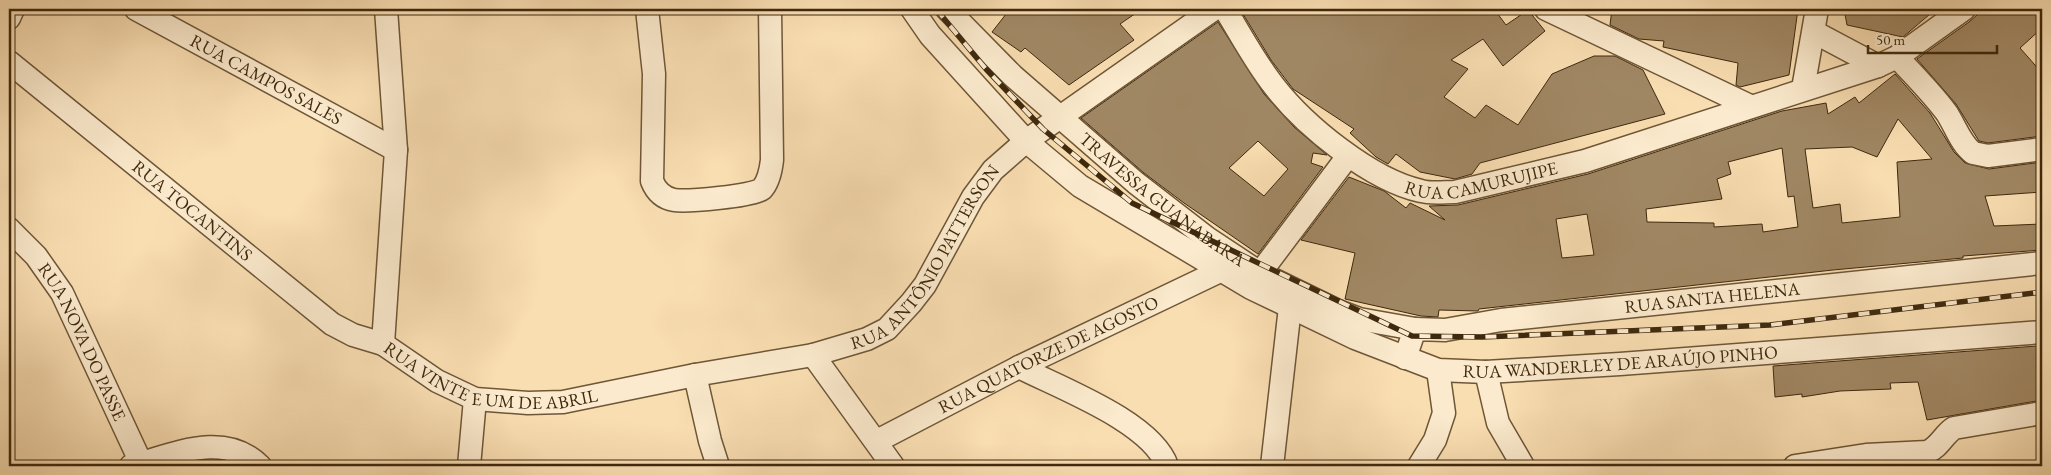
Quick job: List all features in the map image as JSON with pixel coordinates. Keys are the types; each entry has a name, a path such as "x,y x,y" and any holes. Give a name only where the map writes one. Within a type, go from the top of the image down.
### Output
{"street":[{"path":"9,18 13,9"},
{"name":"RUA CAMPOS SALES","path":"136,9 159,14 288,93 396,150"},
{"name":"RUA VINTE E UM DE ABRIL","path":"386,9 396,150 383,344 437,381 475,399 528,403 563,402 696,374 813,354"},
{"path":"647,9 654,74 652,181 660,193 676,200 747,195 762,189 766,183 772,160 770,9"},
{"name":"RUA WANDERLEY DE ARAÚJO PINHO","path":"912,9 930,35 1026,141 1080,186 1100,200 1290,307 1405,358 1438,370 1486,372 2042,338"},
{"name":"TRAVESSA GUANABARA","path":"947,9 1013,76 1167,209 1260,273 1338,311 1359,319 1415,329"},
{"name":"RUA ANTÔNIO PATTERSON","path":"813,354 867,339 888,328 925,285 973,197 994,170 1026,141 1060,116 1214,9"},
{"name":"RUA CAMURUJIPE","path":"1225,9 1274,87 1301,114 1348,156 1400,185 1422,192 1455,192 1584,161 1888,61 1964,9"},
{"path":"1546,9 1750,106"},
{"path":"1803,89 1817,9"},
{"path":"1814,32 1888,61 1947,114 1961,140 1969,150 1979,155 2042,149"},
{"name":"RUA TOCANTINS","path":"9,62 312,309 352,335 383,344"},
{"path":"1260,273 1348,156"},
{"name":"RUA NOVA DO PASSE","path":"9,229 36,256 62,293 126,425 136,465"},
{"name":"RUA SANTA HELENA","path":"1415,329 1445,330 1501,320 2042,263"},
{"name":"RUA QUATORZE DE AGOSTO","path":"876,441 1019,367 1222,270"},
{"path":"1272,466 1290,307"},
{"path":"1405,358 1415,329"},
{"path":"813,354 893,466"},
{"path":"1019,367 1119,418 1142,433 1165,460 1167,466"},
{"path":"1419,466 1435,440 1444,413 1438,370"},
{"path":"1486,372 1498,423 1523,466"},
{"path":"696,374 710,441 718,466"},
{"path":"469,466 475,399"},
{"path":"1795,466 1866,455 1927,452 1935,448 1944,435 1954,428 2042,413"},
{"path":"136,465 202,446 222,446 254,460 260,466"}],"building":[{"path":"1010,9 1142,9 1120,24 1134,40 1069,85 1025,48 1021,52 992,32"},
{"path":"1240,9 1494,9 1506,25 1528,10 1545,31 1503,66 1483,39 1451,60 1468,69 1444,97 1475,118 1486,105 1518,125 1552,74 1594,56 1615,56 1643,70 1665,114 1480,163 1472,174 1455,179 1420,172 1396,154 1388,164 1376,157 1350,133 1354,129 1293,89 1271,60"},
{"path":"1612,9 1798,9 1789,75 1740,87 1736,85 1738,63 1663,47 1664,41 1639,39 1610,25"},
{"path":"1844,9 1936,9 1903,37 1847,25"},
{"path":"1984,9 2042,9 2042,28 2020,48 2042,73 2042,136 1988,143 1979,141 1956,104 1917,59"},
{"path":"1218,22 1264,94 1294,127 1327,155 1313,153 1311,163 1323,167 1258,254 1144,173 1081,118","holes":["1258,141 1288,169 1264,196 1229,168"]},
{"path":"1895,74 1930,113 1954,152 1965,163 1989,169 2042,162 2042,192 1985,196 1994,226 2042,224 2042,250 1963,256 1963,258 1833,270 1479,309 1478,311 1439,310 1438,317 1421,316 1345,299 1355,253 1301,240 1349,177 1384,191 1406,208 1410,203 1445,220 1429,206 1458,205 1588,174 1782,111 1826,103 1828,114 1855,97 1859,103","holes":["1898,119 1932,159 1897,162 1900,217 1842,223 1840,204 1813,208 1805,149 1852,147 1877,157","1782,148 1788,197 1794,196 1798,227 1763,232 1762,224 1714,227 1714,223 1647,222 1646,209 1722,199 1717,179 1731,174 1728,162","1587,214 1594,255 1562,258 1556,219"]},
{"path":"2037,346 2042,400 1927,420 1918,382 1890,383 1891,389 1840,391 1802,397 1802,394 1775,397 1773,366"}],"railway":[{"path":"936,9 986,69 1043,129 1132,203 1412,336 1482,337 1770,325 2042,292"}]}
